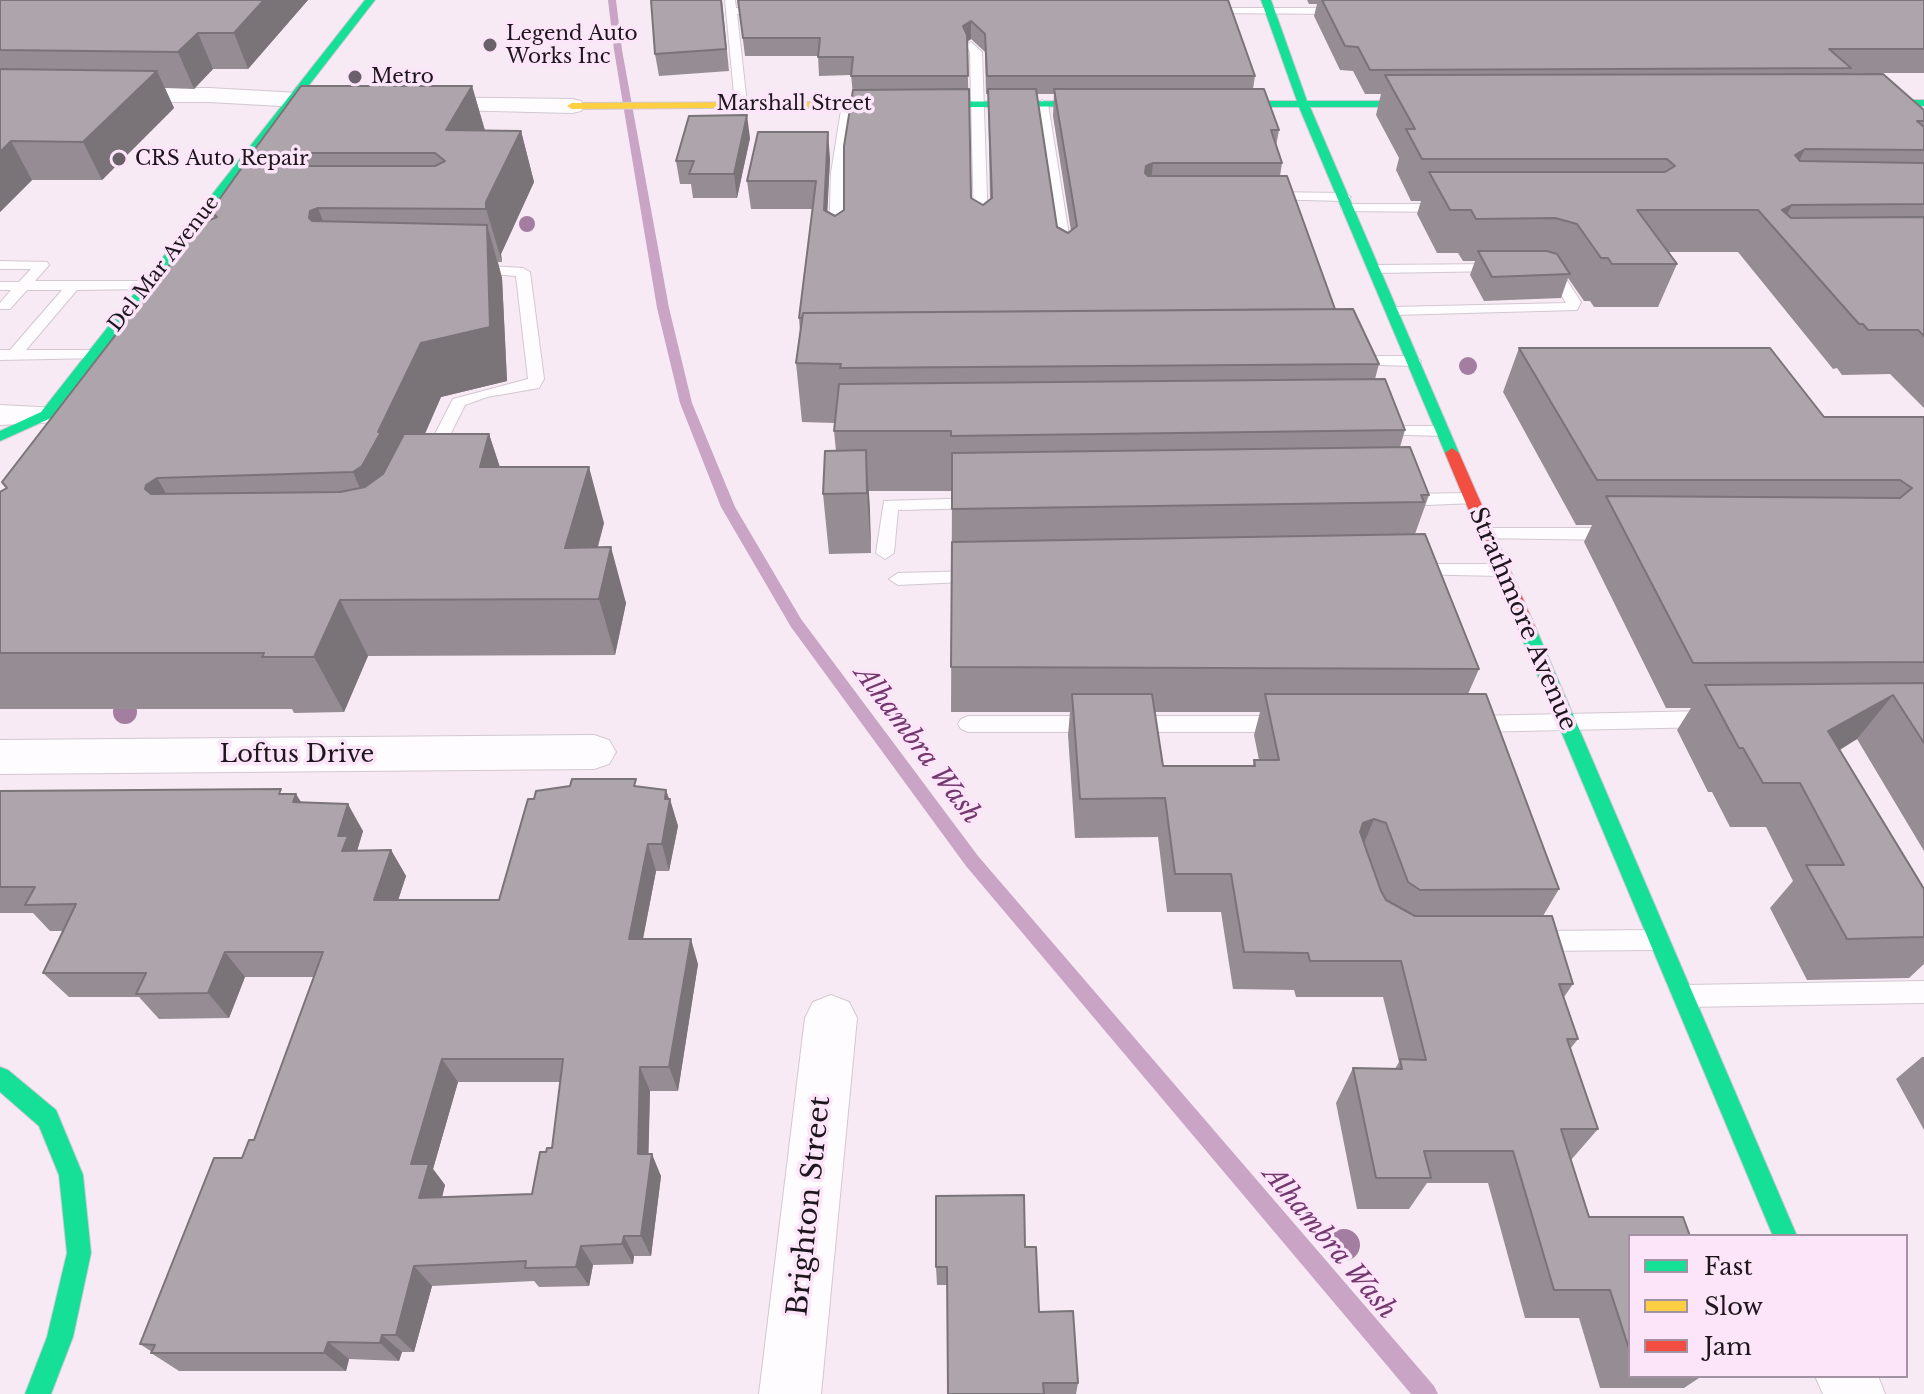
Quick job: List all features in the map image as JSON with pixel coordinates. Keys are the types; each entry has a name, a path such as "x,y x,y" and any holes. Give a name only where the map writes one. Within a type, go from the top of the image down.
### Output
{"main road":[{"name":"Del Mar Avenue","path":"0,437 48,422 94,355 148,285 168,269 370,0"},
{"name":"Strathmore Avenue","path":"1269,5 1304,103 1784,1234"},
{"path":"1836,103 1924,103"},
{"name":"Marshall Street","path":"572,106 1132,104"},
{"path":"1193,104 1461,104"},
{"path":"0,1078 48,1118 71,1175 79,1253 60,1337 38,1394"}],"street":[{"path":"0,95 179,94 354,103"},
{"path":"1898,103 1924,128"},
{"name":"Marshall Street","path":"400,104 572,106"},
{"path":"0,415 48,422"},
{"name":"Loftus Drive","path":"0,757 594,752"},
{"name":"Brighton Street","path":"790,1394 831,1018"}],"lane":[{"path":"1192,11 1269,5 1351,11"},
{"path":"741,104 731,6 779,11"},
{"path":"971,45 976,52 975,104 981,226"},
{"path":"836,238 837,173 848,104"},
{"path":"1042,104 1065,255"},
{"path":"1260,196 1459,208"},
{"path":"0,265 42,265 5,306"},
{"path":"1375,269 1540,268 1555,273 1574,302 1572,307 1393,311"},
{"path":"424,472 459,402 484,393 533,385 536,379 523,272 458,269"},
{"path":"0,286 148,285"},
{"path":"7,355 73,286"},
{"path":"7,355 94,355"},
{"path":"1334,361 1413,361"},
{"path":"1354,431 1442,431"},
{"path":"1377,500 1470,499"},
{"path":"885,553 890,505 1000,504"},
{"path":"1485,534 1639,534"},
{"path":"1399,570 1500,570"},
{"path":"898,579 992,577"},
{"path":"1456,724 1566,724 1725,718"},
{"path":"968,724 1299,724"},
{"path":"1517,941 1657,940"},
{"path":"1681,996 1924,992"}],"building":[{"path":"0,0 264,0 234,33 198,33 178,52 0,50"},
{"path":"651,0 721,0 726,49 655,54"},
{"path":"738,0 1228,0 1255,76 987,76 985,34 971,21 963,26 967,35 968,76 851,76 853,57 818,57 820,38 743,38"},
{"path":"1322,0 1924,0 1924,49 1829,49 1851,68 1370,70 1358,47 1345,46"},
{"path":"0,69 157,71 83,142 11,141 0,152"},
{"path":"1883,74 1924,110 1924,121 1917,121 1924,127 1924,150 1805,149 1795,155 1800,161 1924,163 1924,204 1792,205 1782,210 1791,218 1924,217 1924,336 1918,330 1868,330 1859,324 1758,210 1637,210 1677,264 1612,264 1608,258 1601,258 1577,224 1555,218 1476,219 1471,210 1450,210 1429,172 1665,172 1675,166 1667,159 1422,159 1406,129 1415,129 1385,75"},
{"path":"301,86 472,86 446,130 521,131 486,202 486,209 318,208 310,211 312,221 487,225 490,327 421,343 378,432 381,432 362,466 353,472 157,478 145,489 151,494 340,492 365,487 383,474 404,434 489,434 480,467 589,467 565,548 611,547 599,599 340,600 314,657 262,657 264,653 0,653 0,492 7,488 2,482 202,223 217,217 211,211 243,166 435,166 445,161 435,153 252,153"},
{"path":"969,89 971,198 983,205 992,198 988,89 1036,89 1057,227 1068,233 1077,226 1054,89 1264,89 1279,130 1271,130 1282,163 1153,163 1146,166 1145,173 1148,176 1287,176 1335,309 803,313 799,318 816,181 747,181 758,132 828,132 824,210 835,216 844,210 844,146 853,90"},
{"path":"747,115 734,174 689,174 694,161 676,161 689,116"},
{"path":"1478,251 1547,251 1557,254 1570,274 1492,277"},
{"path":"1353,309 1379,364 840,368 841,364 796,363 803,313"},
{"path":"1519,348 1770,348 1824,417 1924,417 1924,662 1693,663 1606,496 1900,498 1912,488 1900,480 1597,480"},
{"path":"1385,379 1405,430 951,436 951,431 834,431 839,384"},
{"path":"1410,447 1429,495 1421,495 1424,502 952,509 952,453"},
{"path":"866,450 867,493 823,494 825,451"},
{"path":"1425,534 1479,669 951,667 952,542"},
{"path":"1924,683 1924,743 1893,695 1828,731 1924,889 1924,937 1847,939 1806,865 1844,865 1800,783 1763,783 1743,748 1739,748 1705,685"},
{"path":"1072,694 1152,694 1163,766 1255,766 1254,760 1279,760 1265,694 1486,694 1559,889 1420,890 1408,882 1386,823 1374,819 1363,823 1360,832 1386,900 1415,916 1552,916 1573,984 1559,984 1578,1039 1567,1039 1598,1129 1561,1129 1589,1217 1683,1217 1689,1234 1628,1234 1628,1346 1610,1290 1554,1290 1513,1151 1424,1151 1431,1178 1376,1178 1353,1068 1402,1069 1400,1059 1426,1060 1401,961 1310,961 1308,953 1244,952 1231,874 1175,874 1165,798 1080,799"},
{"path":"572,779 636,779 634,786 666,790 665,799 670,799 662,844 648,844 629,939 691,939 669,1067 640,1067 638,1154 652,1154 641,1236 624,1236 622,1244 581,1246 576,1267 525,1268 526,1261 414,1266 396,1335 382,1335 380,1343 328,1342 324,1353 151,1353 155,1345 140,1344 214,1158 242,1158 249,1140 254,1140 323,952 225,952 208,993 136,994 146,973 43,973 76,904 25,905 35,887 0,887 0,791 281,789 279,794 296,794 293,802 348,804 338,836 348,836 342,851 391,850 374,900 499,900 528,799 534,799 536,791 570,786","holes":["442,1059 563,1059 552,1148 540,1152 532,1194 419,1198 429,1164 411,1164"]},
{"path":"1024,1195 1025,1247 1036,1247 1039,1312 1073,1311 1078,1383 1043,1383 1044,1394 948,1394 947,1267 936,1267 936,1196"}],"waterway":[{"name":"Alhambra Wash","path":"612,0 663,308 686,403 728,507 796,623 972,861 1426,1394"}],"traffic: fast":[{"path":"0,437 46,415 370,0"},
{"path":"1266,0 1297,89 1452,453"},
{"path":"1855,103 1924,103"},
{"path":"834,105 1114,104"},
{"path":"1211,104 1438,104"},
{"path":"1528,631 1784,1234"},
{"path":"0,1078 48,1118 71,1175 79,1253 60,1337 38,1394"}],"traffic: slow":[{"path":"572,106 834,105"}],"traffic: jam":[{"path":"1452,453 1528,631"}],"place":[{"name":"Legend Auto Works Inc","path":"490,45"},
{"name":"Metro","path":"355,77"},
{"name":"CRS Auto Repair","path":"119,159"}]}
